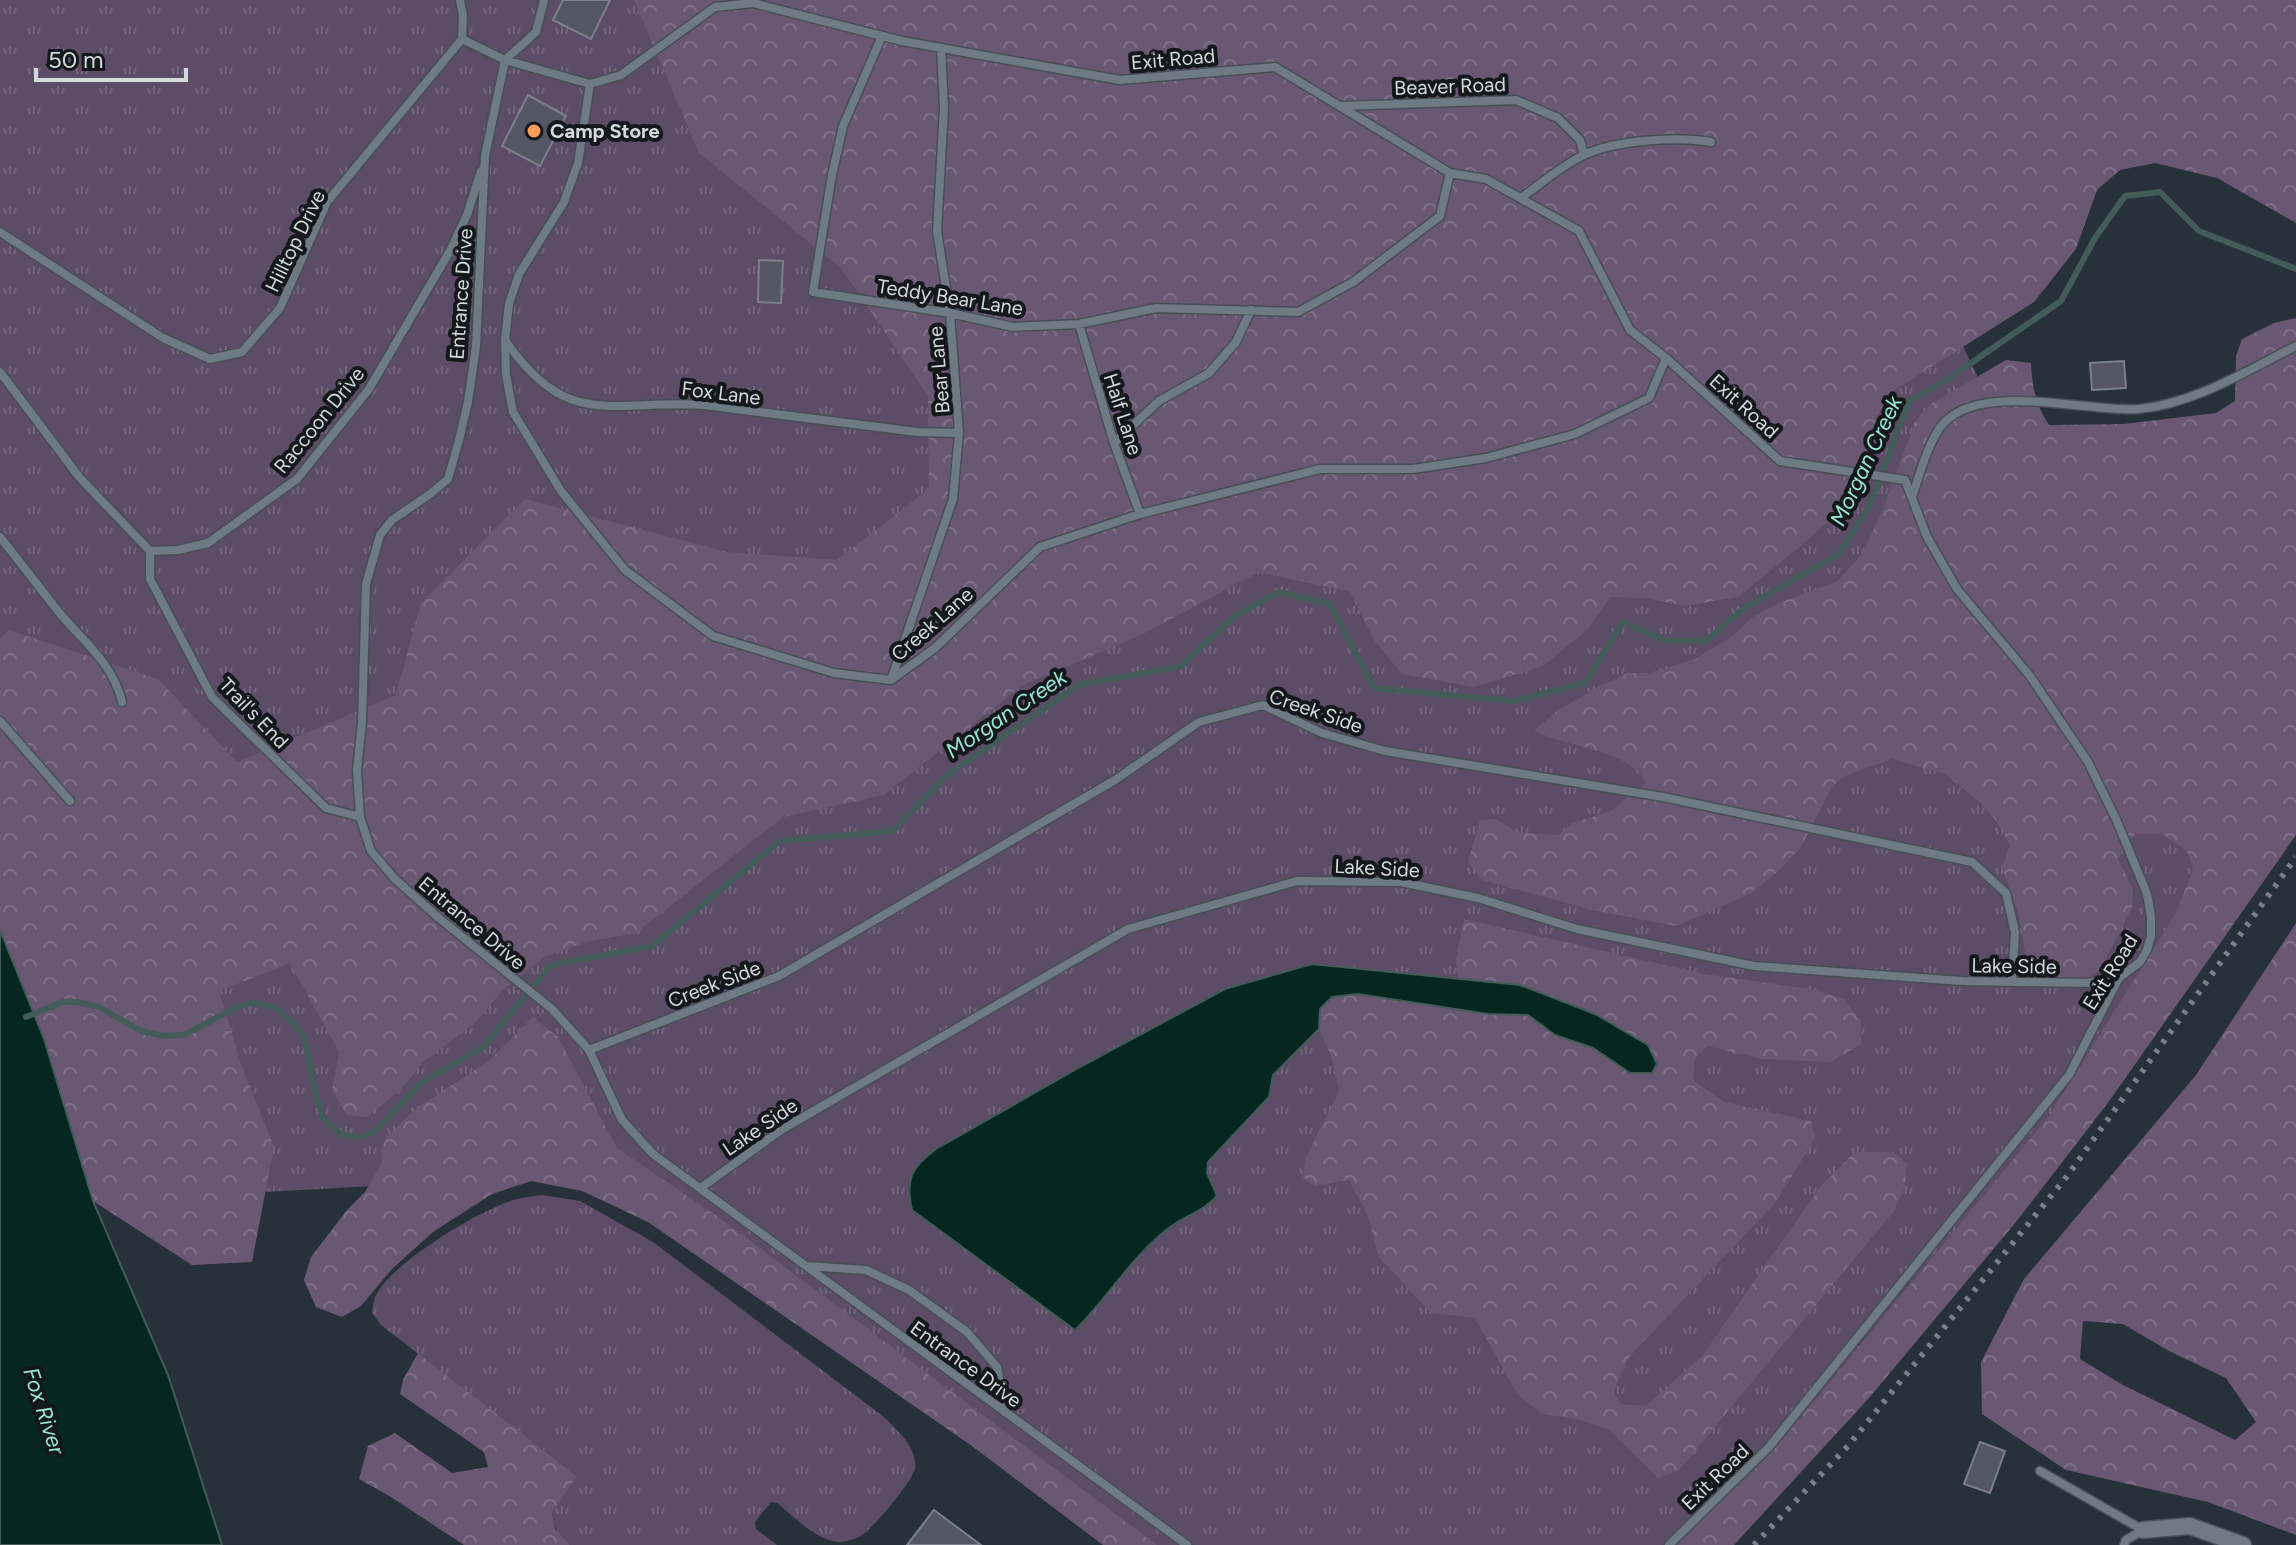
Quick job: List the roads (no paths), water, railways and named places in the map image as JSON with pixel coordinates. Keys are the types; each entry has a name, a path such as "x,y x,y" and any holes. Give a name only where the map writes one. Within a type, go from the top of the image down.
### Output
{"street":[{"path":"2143,1530 2190,1526 2243,1545"}],"lane":[{"path":"460,0 462,39 505,60 590,84"},
{"path":"505,60 536,32 544,0"},
{"name":"Exit Road","path":"590,84 621,75 715,7 753,3 941,49 1120,80 1275,67 1450,173 1486,179 1579,231 1630,330 1666,358 1780,461 1905,480 1927,537 1957,589 2030,676 2088,762 2147,894 2151,916 2147,950 2140,962 2119,978 2069,1075 1769,1447 1669,1545"},
{"name":"Teddy Bear Lane","path":"882,36 843,126 813,292 950,313 1013,327 1079,324 1156,308 1298,312 1353,282 1440,216 1450,173"},
{"name":"Hilltop Drive","path":"0,232 163,338 210,359 242,352 280,308 327,202 462,39"},
{"name":"Bear Lane","path":"891,680 953,499 959,433 950,313 937,231 944,108 941,49"},
{"name":"Entrance Drive","path":"505,60 485,156 476,347 468,402 452,466 448,479 392,520 380,535 366,584 362,722 357,770 360,817 371,851 395,879 440,919 552,1009 589,1050 622,1120 653,1154 1187,1545"},
{"name":"Creek Lane","path":"590,84 578,163 564,202 519,274 509,304 505,340 506,375 513,412 561,491 625,570 713,636 834,673 891,680 935,648 1040,547 1140,514 1320,469 1413,469 1486,458 1575,434 1649,398 1666,358"},
{"name":"Beaver Road","path":"1340,106 1516,100 1558,118 1580,140 1584,155"},
{"path":"1521,198 1584,155 1625,145 1685,137 1711,142"},
{"name":"Raccoon Drive","path":"150,551 178,550 208,543 297,479 369,389 467,215 485,156"},
{"path":"1114,443 1159,401 1209,373 1236,342 1251,310"},
{"name":"Half Lane","path":"1079,324 1114,443 1140,514"},
{"name":"Fox Lane","path":"505,340 523,366 546,387 575,401 605,407 645,407 671,403 704,405 887,428 959,433"},
{"path":"1912,497 1939,429 1950,416 1964,408 1998,402 2034,402 2137,409 2178,402 2296,346"},
{"path":"0,372 80,478 150,551"},
{"path":"0,537 103,661 119,687 122,702"},
{"name":"Trail's End","path":"150,551 150,579 212,697 326,808 360,817"},
{"name":"Creek Side","path":"589,1050 779,976 1115,780 1199,722 1263,705 1322,733 1385,751 1663,797 1972,862 2006,893 2015,932 2012,982"},
{"path":"0,721 70,801"},
{"name":"Lake Side","path":"702,1187 781,1130 1128,929 1297,881 1401,882 1478,898 1577,929 1754,966 1962,981 2088,983 2119,978"},
{"path":"806,1266 866,1270 909,1290 944,1315 967,1332 997,1367 1005,1413"},
{"path":"2040,1471 2143,1530 2117,1545"}],"water":[{"name":"Fox River","path":"0,930 44,1039 93,1201 168,1375 222,1545 0,1545"},
{"path":"1312,964 1520,985 1595,1014 1648,1045 1657,1064 1652,1073 1630,1073 1593,1048 1555,1035 1528,1015 1488,1014 1358,994 1332,997 1320,1009 1319,1029 1273,1075 1269,1097 1208,1162 1207,1173 1217,1196 1152,1242 1075,1330 912,1210 909,1190 912,1175 936,1149 1225,989"}],"waterway":[{"name":"Morgan Creek","path":"26,1017 63,1002 76,1002 99,1007 141,1031 163,1036 184,1035 237,1007 254,1003 276,1008 304,1036 323,1118 342,1135 362,1137 375,1131 421,1083 483,1047 551,965 652,946 780,841 893,831 947,775 1079,685 1181,666 1233,617 1279,592 1330,604 1374,688 1514,701 1585,683 1623,622 1663,640 1706,641 1744,608 1839,554 1870,505 1909,401 1945,381 2061,301 2095,238 2125,196 2160,192 2199,231 2296,269"}],"railway":[{"path":"1754,1545 1848,1446 2068,1175 2296,857"}],"place":[{"name":"Camp Store","path":"534,131"}]}
